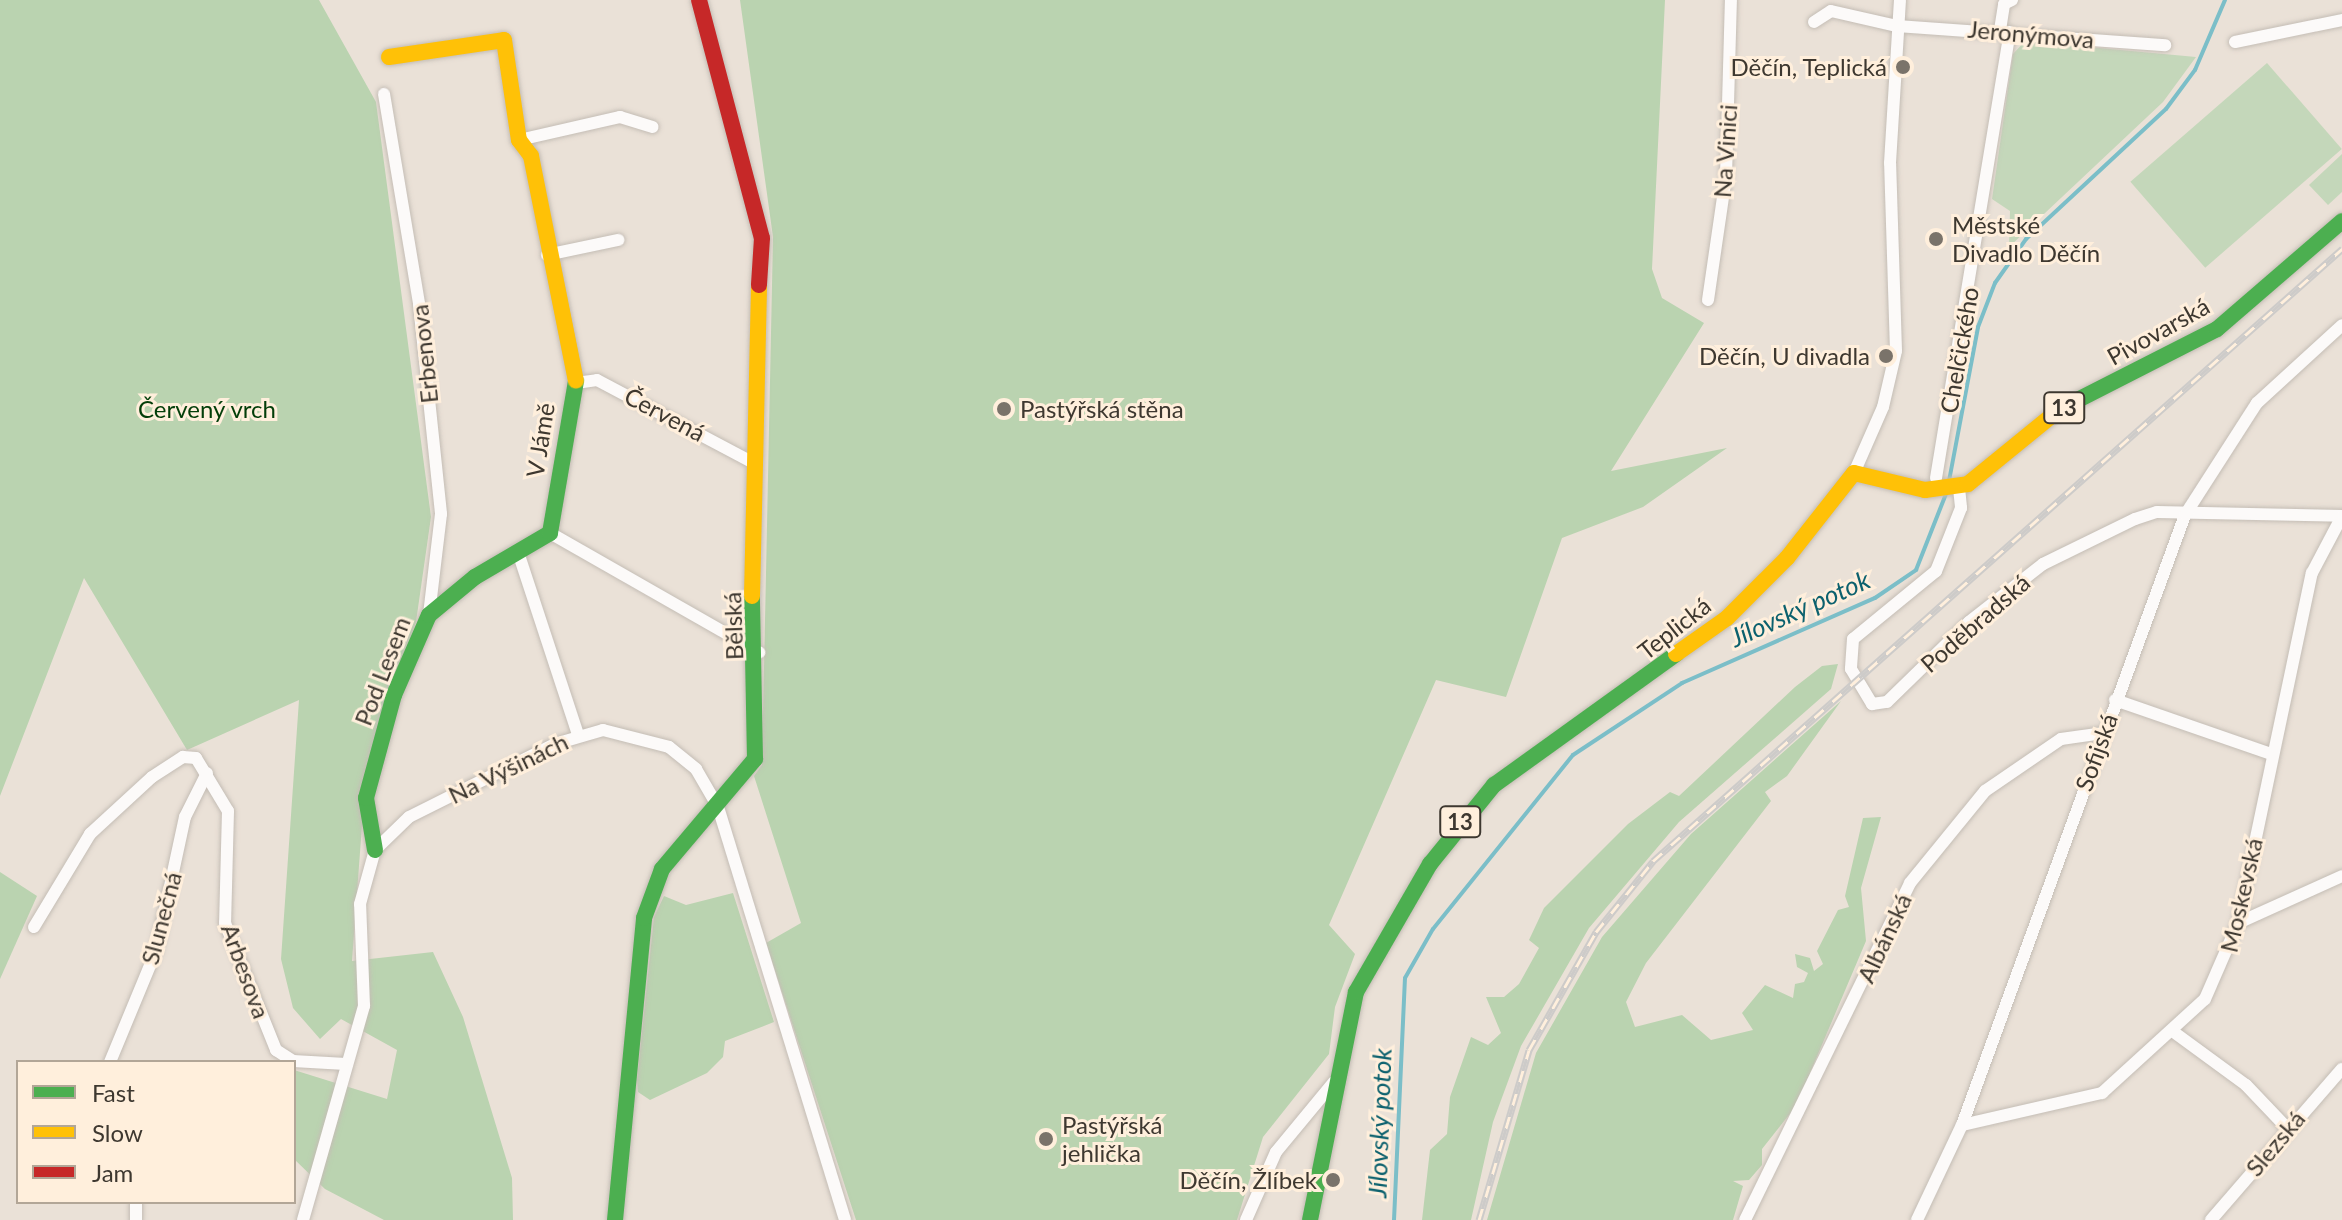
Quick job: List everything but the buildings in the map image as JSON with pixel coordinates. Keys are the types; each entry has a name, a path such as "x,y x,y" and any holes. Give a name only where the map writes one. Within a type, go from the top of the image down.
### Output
{"street":[{"name":"Bělská","path":"615,1220 644,918 662,869 718,807 755,759 759,652 750,461 762,238 699,0"},
{"name":"Na Vinici","path":"1708,300 1726,176 1731,0"},
{"path":"1814,22 1831,11 1819,0"},
{"name":"Teplická","path":"1310,1220 1334,1082 1371,957 1473,805 1517,765 1727,618 1787,558 1854,473 1883,407 1896,351 1890,163 1900,0"},
{"name":"Chelčického","path":"1936,485 2005,31 2004,4 2012,0"},
{"name":"Jeronýmova","path":"1831,11 1897,26 2005,31 2165,45"},
{"path":"2235,42 2342,20"},
{"name":"V Jámě","path":"389,57 504,40 519,140 531,156 547,255 576,383 550,533"},
{"name":"Erbenova","path":"384,94 419,304 441,514 429,615"},
{"path":"519,140 620,117 653,127"},
{"name":"Pivovarská","path":"1957,489 2037,421 2217,329 2342,221"},
{"path":"547,255 618,240"},
{"name":"Sofijská","path":"1917,1220 1962,1125 2185,515 2257,403 2342,325"},
{"name":"Červená","path":"576,383 597,380 750,461"},
{"path":"1854,473 1957,489"},
{"name":"Poděbradská","path":"1957,489 1959,516 1936,571 1853,639 1851,669 1872,704 1887,702 1969,622 2066,550 2157,512 2342,516"},
{"name":"Moskevská","path":"1962,1125 2102,1093 2175,1033 2225,965 2238,923 2271,754 2312,573 2342,516"},
{"path":"578,734 518,552 550,533 759,652"},
{"name":"Pod Lesem","path":"375,850 366,817 370,775 429,615 518,552"},
{"path":"2115,700 2271,754"},
{"name":"Na Výšinách","path":"375,850 409,817 578,734 617,730 658,741 696,769 718,807 845,1220"},
{"name":"Albánská","path":"1745,1220 1910,883 1985,791 2061,739 2103,733"},
{"path":"34,927 90,834 131,794 183,757 196,758 207,773"},
{"name":"Slunečná","path":"111,1060 156,951 185,817 207,773"},
{"name":"Arbesova","path":"207,773 228,811 225,923 276,1050 291,1060"},
{"path":"303,1220 364,1006 360,904 375,850"},
{"path":"2238,923 2342,876"},
{"path":"2175,1033 2246,1085 2286,1127"},
{"name":"Arbesova","path":"296,1062 344,1071"},
{"name":"Slezská","path":"2211,1220 2286,1127 2342,1069"},
{"path":"1246,1220 1276,1152 1334,1082"}],"green space":[{"name":"Červený vrch","path":"0,0 319,0 376,102 431,517 416,622 375,739 364,798 352,961 433,952 463,1017 512,1178 513,1220 384,1220 325,1189 296,1161 296,1071 387,1099 397,1050 341,1019 320,1039 293,1008 281,959 299,700 187,750 84,578 0,796"},
{"name":"Pastýřská stěna","path":"740,0 1665,0 1652,269 1662,298 1704,323 1611,471 1727,448 1643,507 1562,538 1506,697 1436,680 1329,925 1355,954 1335,1007 1329,1054 1263,1137 1237,1220 856,1220 766,943 801,923 754,776 762,765 773,237"},
{"path":"2025,41 2196,57 2163,102 2009,247 2010,211 1992,199 2013,54"},
{"path":"2267,63 2342,149 2205,268 2130,182"},
{"path":"2342,154 2342,192 2328,205 2309,185"},
{"path":"1838,664 1831,689 1679,822 1589,928 1521,1046 1493,1122 1471,1220 1422,1220 1430,1150 1447,1134 1450,1097 1471,1037 1488,1045 1501,1033 1486,997 1504,997 1519,984 1539,948 1529,940 1544,908 1628,824 1670,792 1679,796 1795,687 1822,666"},
{"path":"1841,701 1787,776 1765,792 1771,801 1646,963 1626,1002 1635,1027 1682,1015 1711,1040 1753,1030 1742,1013 1765,985 1793,998 1795,984 1804,982 1808,973 1797,967 1795,954 1810,958 1814,971 1823,964 1817,951 1838,910 1849,907 1845,896 1863,818 1881,817 1861,888 1866,941 1796,1106 1762,1149 1762,1165 1749,1180 1733,1181 1743,1186 1733,1220 1487,1220 1536,1053 1602,937 1691,834"},
{"path":"0,872 37,896 0,979"},
{"path":"733,893 774,1022 725,1041 723,1057 707,1073 650,1100 638,1092 637,1080 654,917 664,896 686,905"}],"waterway":[{"name":"Jílovský potok","path":"1949,481 1978,327 1995,283 2026,239 2166,109 2195,70 2225,0"},
{"name":"Jílovský potok","path":"1394,1220 1405,978 1433,929 1573,755 1682,683 1875,598 1916,570 1946,494"}],"railway":[{"path":"1479,1220 1529,1050 1596,932 1653,861 2342,249"}],"traffic: fast":[{"path":"2060,409 2217,329 2342,221"},
{"path":"375,850 366,798 394,695 429,615 475,577 550,533 576,381"},
{"path":"615,1220 644,918 662,869 755,759 752,596"},
{"path":"1310,1220 1356,992 1430,864 1494,785 1676,654"}],"traffic: slow":[{"path":"389,57 504,40 519,140 531,156 576,381"},
{"path":"752,596 759,285"},
{"path":"1676,654 1727,618 1787,558 1854,473 1925,490 1968,484 2060,409"}],"traffic: jam":[{"path":"699,0 762,238 759,285"}],"place":[{"name":"Děčín, Teplická","path":"1903,67"},
{"name":"Městské Divadlo Děčín","path":"1936,239"},
{"name":"Děčín, U divadla","path":"1886,356"},
{"name":"Pastýřská stěna","path":"1004,409"},
{"name":"Pastýřská jehlička","path":"1046,1139"},
{"name":"Děčín, Žlíbek","path":"1333,1180"}]}
